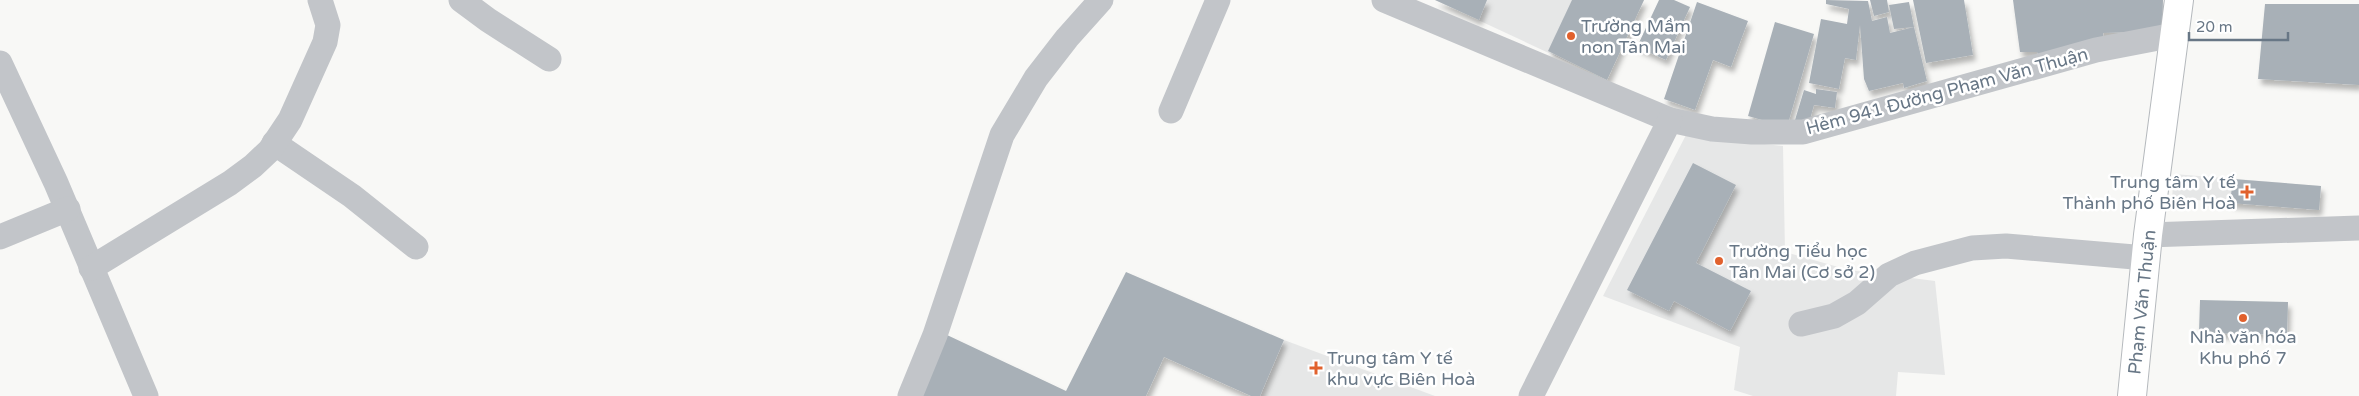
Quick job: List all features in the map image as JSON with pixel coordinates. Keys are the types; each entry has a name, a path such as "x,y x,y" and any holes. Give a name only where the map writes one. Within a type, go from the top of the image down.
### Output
{"main road":[{"name":"Phạm Văn Thuận","path":"2132,396 2147,246 2179,0"}],"street":[{"path":"91,268 230,183 253,166 274,143 290,120 325,42 328,25 320,0"},
{"path":"461,0 488,20 549,58"},
{"path":"910,396 935,335 1002,135 1036,78 1067,38 1101,0"},
{"path":"1171,111 1218,0"},
{"name":"Hẻm 941 Đường Phạm Văn Thuận","path":"1384,0 1670,120 1712,129 1803,132 2096,50 2174,35"},
{"path":"0,63 68,210 146,396"},
{"path":"1531,396 1670,120"},
{"path":"274,143 352,196 416,247"},
{"path":"0,237 68,210"},
{"path":"1801,324 1834,316 1856,303 1889,275 1915,263 1972,248 2006,246 2147,246 2359,228"}],"shaded area":[{"name":"Trường Mầm non Tân Mai","path":"1435,0 1644,0 1607,80"},
{"name":"Trường Tiểu học Tân Mai (Cơ sở 2)","path":"1686,135 1783,146 1785,252 1849,270 1935,281 1945,375 1898,372 1896,396 1753,396 1734,390 1740,347 1603,296"},
{"name":"Trung tâm Y tế Thành phố Biên Hoà","path":"2174,174 2321,186 2319,210 2172,198"},
{"name":"Trung tâm Y tế khu vực Biên Hoà","path":"1284,340 1435,396 1260,396"}],"building":[{"path":"1435,0 1487,0 1479,20"},
{"path":"1572,0 1644,0 1607,80 1548,51"},
{"path":"1659,0 1674,0 1690,7 1666,60 1637,47"},
{"path":"1826,0 1868,1 1872,21 1887,17 1890,33 1914,27 1927,81 1904,88 1903,83 1869,91 1864,79 1860,25 1856,60 1845,58 1839,89 1809,83 1821,19 1847,24 1849,9 1826,4"},
{"path":"1870,0 1887,0 1889,12 1874,16"},
{"path":"1913,0 1964,0 1973,55 1926,63"},
{"path":"2013,0 2163,0 2162,31 2103,33 2104,41 2039,56 2037,52 2020,52"},
{"path":"1697,2 1748,21 1731,67 1713,60 1695,110 1664,99"},
{"path":"1909,2 1914,27 1894,29 1889,5"},
{"path":"2265,4 2359,4 2359,85 2258,79"},
{"path":"1775,22 1814,34 1787,127 1748,116"},
{"path":"1816,89 1837,92 1835,108 1814,105 1809,123 1795,120 1804,90 1816,94"},
{"path":"1693,163 1736,185 1696,263 1751,291 1730,331 1674,301 1669,311 1627,290"},
{"path":"2233,179 2321,186 2319,210 2230,203"},
{"path":"1126,272 1284,340 1260,396 1251,396 1164,357 1146,396 922,396 947,335 1066,391"},
{"path":"2200,300 2288,302 2287,335 2199,333"}],"place":[{"name":"Trường Mầm non Tân Mai","path":"1571,36"},
{"name":"Trung tâm Y tế Thành phố Biên Hoà","path":"2247,192"},
{"name":"Trường Tiểu học Tân Mai (Cơ sở 2)","path":"1719,261"},
{"name":"Nhà văn hóa Khu phố 7","path":"2243,318"},
{"name":"Trung tâm Y tế khu vực Biên Hoà","path":"1316,368"}]}
